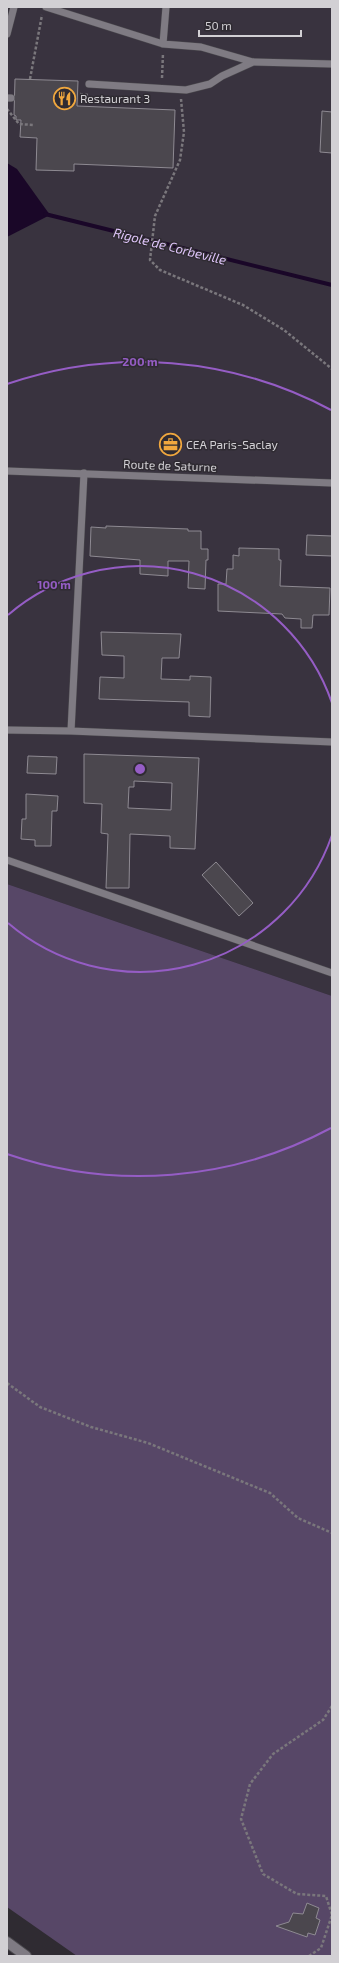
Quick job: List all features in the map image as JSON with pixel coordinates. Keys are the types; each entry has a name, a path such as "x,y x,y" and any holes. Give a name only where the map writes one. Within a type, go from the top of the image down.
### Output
{"street":[{"path":"7,1942 26,1956"}],"lane":[{"path":"7,34 14,7"},
{"path":"46,7 163,44 201,47 253,62 332,64"},
{"path":"163,44 166,7"},
{"path":"89,84 162,90 186,90 210,84 222,76 253,62"},
{"name":"Route de Saturne","path":"7,471 332,482"},
{"path":"71,731 84,474"},
{"path":"7,730 71,731 332,742"},
{"path":"7,860 332,973"}],"path":[{"path":"30,79 42,14"},
{"path":"162,90 163,44"},
{"path":"80,94 94,95"},
{"path":"175,97 181,97 183,110 184,132 180,160 155,216 150,260 160,270 243,305 284,330 332,369"},
{"path":"7,109 19,124 34,125"},
{"path":"7,1383 40,1407 91,1427 148,1442 270,1493 298,1518 332,1534"},
{"path":"309,1956 321,1948 332,1915 326,1896 297,1894 263,1874 241,1819 250,1784 273,1754 323,1720 332,1706"}],"shaded area":[{"name":"CEA Paris-Saclay","path":"7,7 332,7 332,996 7,884"},
{"path":"7,163 17,169 50,215 7,237"},
{"path":"7,884 332,996 332,1956 77,1956 7,1907"}],"building":[{"path":"15,79 78,81 77,106 175,110 173,168 74,164 74,171 36,170 37,138 20,137 21,120 16,120 16,116 14,115"},
{"path":"322,111 332,112 332,153 320,152"},
{"path":"106,526 188,529 188,531 201,531 201,549 208,549 205,589 188,588 189,561 168,561 168,576 140,574 140,560 90,556 91,527 106,528"},
{"path":"307,535 332,536 332,556 306,555"},
{"path":"239,548 279,549 279,560 281,560 280,586 330,588 329,615 313,615 312,628 301,628 301,619 285,618 282,614 218,611 218,584 226,584 227,569 233,569 233,555 239,556"},
{"path":"101,632 181,634 179,658 162,658 161,679 190,680 190,676 211,677 210,717 189,716 189,702 99,699 100,677 124,678 124,656 102,655"},
{"path":"84,754 199,758 195,849 170,848 170,836 130,834 129,888 106,888 108,834 101,833 102,804 84,803","holes":["134,781 172,783 171,810 128,808 129,787 134,787"]},
{"path":"28,756 57,757 56,774 27,773"},
{"path":"26,794 58,796 57,811 52,811 51,846 35,846 35,840 21,839 22,819 26,819"},
{"path":"216,862 253,903 239,916 202,875"},
{"path":"307,1903 319,1908 316,1918 320,1920 315,1935 308,1933 307,1937 276,1926 289,1922 293,1913 303,1914"}],"waterway":[{"name":"Rigole de Corbeville","path":"45,214 332,285"}],"place":[{"name":"Restaurant 3","path":"64,99"},
{"name":"CEA Paris-Saclay","path":"170,445"}]}
